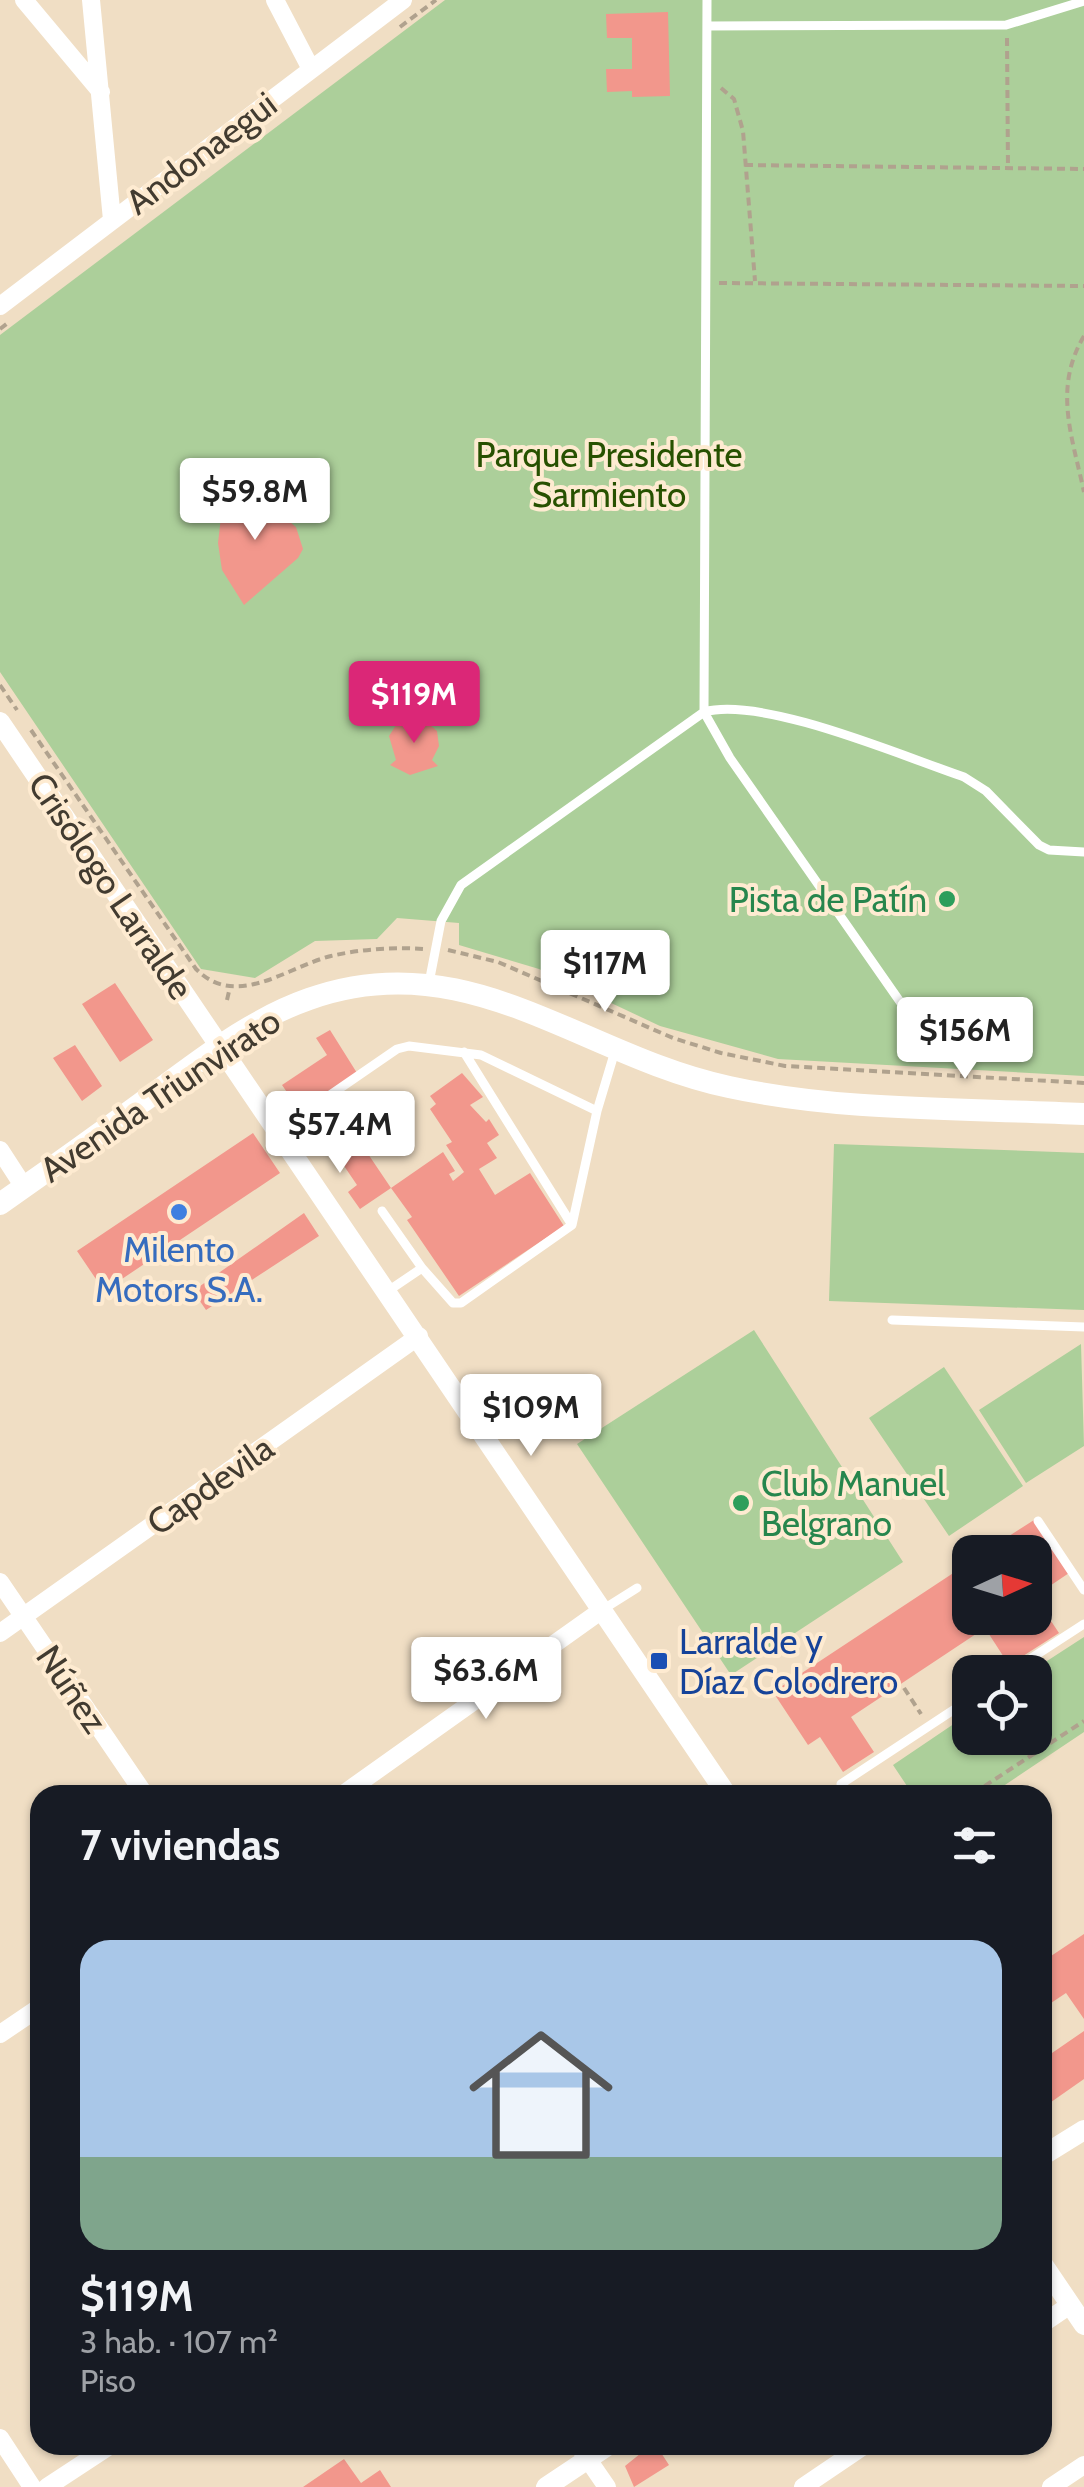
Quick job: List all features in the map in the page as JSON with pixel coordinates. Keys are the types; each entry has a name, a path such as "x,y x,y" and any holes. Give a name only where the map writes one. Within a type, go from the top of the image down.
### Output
{"main road":[{"name":"Avenida Triunvirato","path":"0,1204 220,1045 310,998 368,985 430,983 484,994 690,1077 773,1095 1084,1114"}],"street":[{"path":"24,0 102,93"},
{"path":"91,0 112,220"},
{"path":"275,0 311,70"},
{"name":"Andonaegui","path":"0,306 404,0"},
{"name":"Crisólogo Larralde","path":"0,722 720,1785"},
{"path":"0,1150 24,1187"},
{"name":"Capdevila","path":"0,1633 419,1336"},
{"name":"Núñez","path":"0,1582 138,1785"},
{"path":"356,1785 602,1610"},
{"path":"0,2034 30,2013"},
{"path":"1052,2150 1084,2130"},
{"path":"1052,2278 1084,2325"},
{"path":"1052,2317 1070,2305"},
{"path":"0,2438 32,2487"},
{"path":"47,2487 96,2455"},
{"path":"546,2487 580,2455"},
{"path":"585,2455 607,2487"},
{"path":"803,2487 850,2455"},
{"path":"1051,2487 1084,2466"}],"lane":[{"path":"708,0 704,712 730,758 918,1026"},
{"path":"708,26 1006,24 1084,1"},
{"path":"430,983 440,922 461,886 704,712 726,706 787,718 964,777 986,792 1039,844 1049,850 1084,852"},
{"path":"304,1113 397,1049 418,1046 464,1052 498,1062 597,1110"},
{"path":"382,1211 422,1268 453,1303 462,1303 572,1225 597,1110 616,1048"},
{"path":"464,1052 572,1225"},
{"path":"388,1290 422,1268"},
{"path":"892,1320 1084,1328"},
{"path":"1038,1521 1084,1590"},
{"path":"602,1610 637,1588"},
{"path":"1036,1655 1084,1624"},
{"path":"841,1784 952,1711"}],"path":[{"path":"1006,24 1008,168"},
{"path":"709,80 734,99 745,165 755,282"},
{"path":"745,165 1084,170"},
{"path":"705,284 1084,286"},
{"path":"1084,336 1071,360 1064,399 1084,492"},
{"path":"0,685 196,969 215,984 255,986 338,955 435,949 498,962 673,1038 753,1060 785,1066 1084,1083"},
{"path":"227,1000 230,987"},
{"path":"904,1688 929,1726"},
{"path":"991,1785 1084,1721"}],"green space":[{"name":"Parque Presidente Sarmiento","path":"445,0 1084,0 1084,1076 778,1059 660,1026 539,969 459,945 459,923 397,918 377,939 315,941 255,978 201,969 0,672 0,335"},
{"path":"834,1144 1084,1153 1084,1310 829,1301"},
{"name":"Club Manuel Belgrano","path":"754,1330 903,1562 731,1675 577,1444"},
{"path":"1081,1344 1084,1446 1026,1483 979,1410"},
{"path":"944,1367 1023,1486 949,1536 869,1418"},
{"path":"1084,1637 1084,1732 1052,1753 1052,1658"},
{"path":"952,1725 952,1755 1050,1755 1005,1785 906,1785 893,1765"}],"building":[{"path":"668,12 670,96 632,97 632,91 607,92 606,69 632,69 632,38 607,38 606,14"},
{"path":"242,482 296,527 303,549 298,558 244,605 222,570 218,543 221,517"},
{"path":"420,716 437,731 439,746 432,760 438,766 410,775 390,765 396,760 389,736 398,722"},
{"path":"115,983 153,1040 120,1062 82,1004"},
{"path":"330,1030 357,1073 300,1111 282,1085 327,1055 316,1038"},
{"path":"75,1045 102,1086 82,1101 53,1058"},
{"path":"462,1073 483,1097 470,1105 486,1122 489,1119 499,1135 487,1143 497,1158 479,1169 495,1195 530,1173 564,1226 459,1296 407,1220 412,1217 391,1188 443,1152 455,1171 449,1174 453,1181 464,1172 446,1145 452,1142 430,1109 436,1104 430,1096"},
{"name":"Milento Motors S.A.","path":"253,1133 280,1173 104,1291 77,1251"},
{"path":"362,1145 391,1188 360,1209 348,1192 357,1185 340,1160"},
{"path":"304,1213 319,1236 206,1310 193,1291"},
{"path":"1034,1520 1044,1535 1011,1535"},
{"path":"1052,1547 1069,1573 1052,1584"},
{"path":"952,1574 952,1635 974,1635 851,1717 874,1752 843,1772 820,1737 808,1745 773,1692"},
{"path":"1052,1622 1059,1633 1025,1655 1003,1655 990,1635 1052,1635"},
{"path":"1084,1934 1084,2019 1066,1993 1052,2002 1052,1955"},
{"path":"1084,2031 1084,2079 1052,2101 1052,2053"},
{"path":"639,2455 662,2455 669,2465 634,2487 625,2466"},
{"path":"344,2459 361,2483 380,2470 391,2487 303,2487"}],"place":[{"name":"Pista de Patín","path":"947,899"},
{"name":"Milento Motors S.A.","path":"179,1212"},
{"name":"Club Manuel Belgrano","path":"741,1503"},
{"name":"Larralde y Díaz Colodrero","path":"659,1661"}]}
